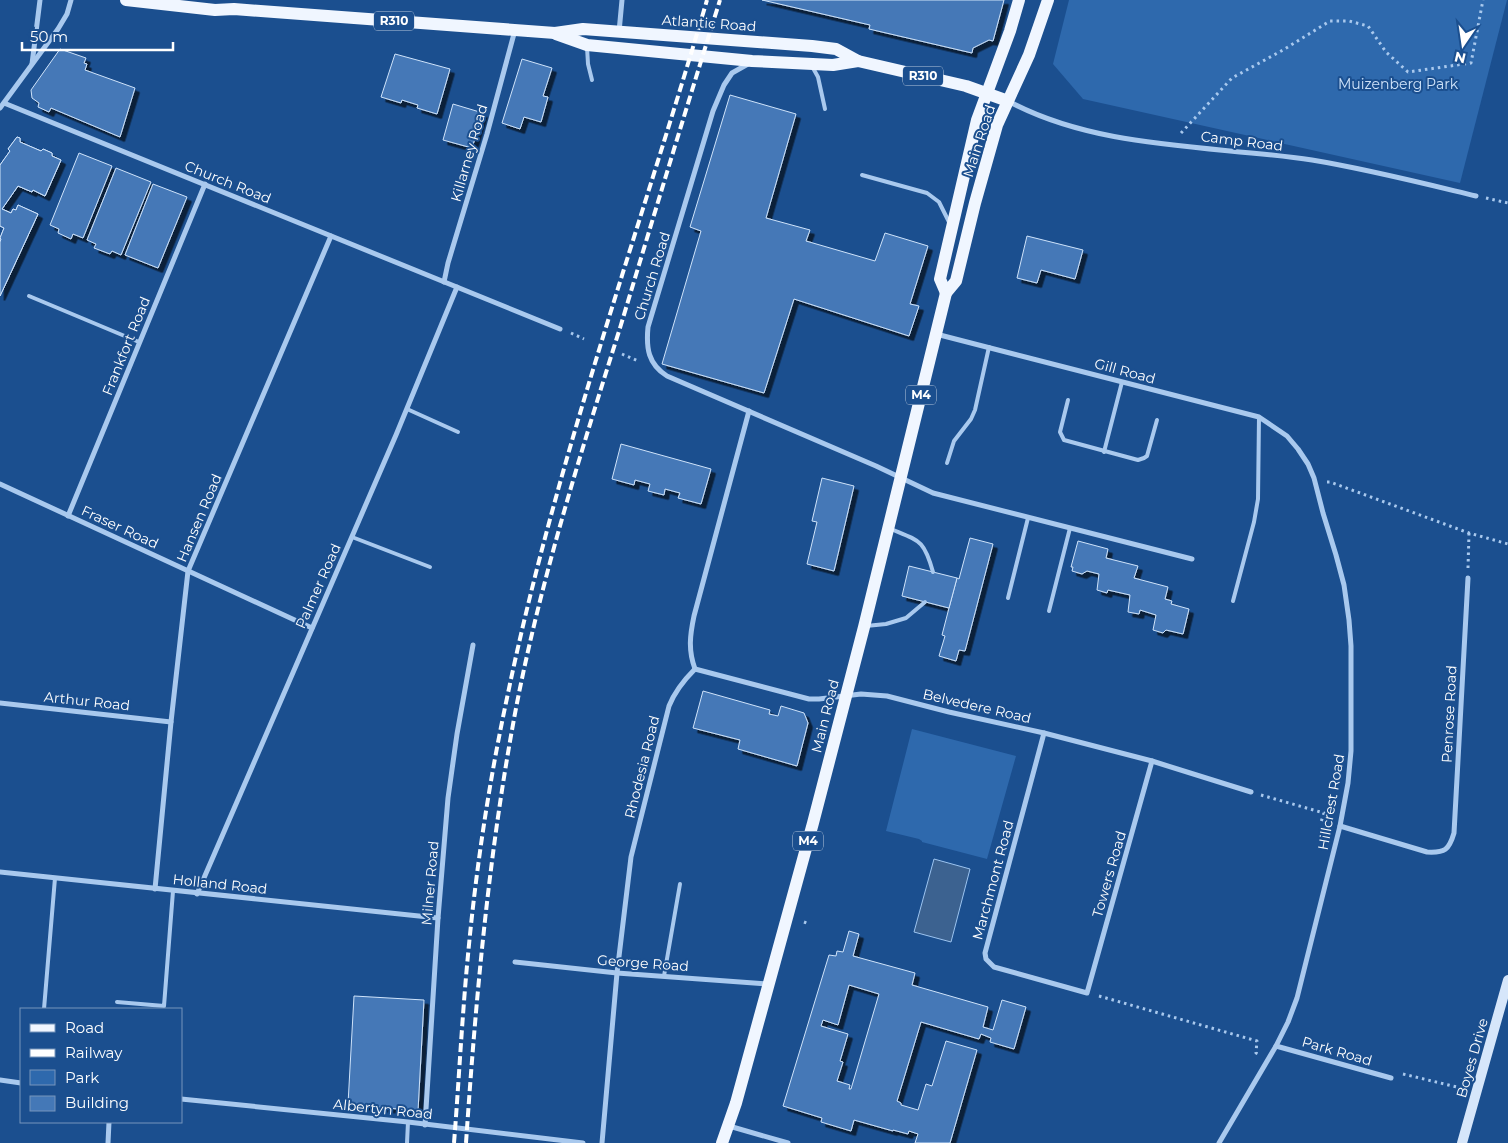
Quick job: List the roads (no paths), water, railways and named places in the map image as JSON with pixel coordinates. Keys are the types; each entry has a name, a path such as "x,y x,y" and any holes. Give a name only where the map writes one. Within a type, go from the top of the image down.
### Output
{"main road":[{"name":"R310","path":"126,0 215,10 234,9"},
{"name":"R310","path":"219,0 234,9"},
{"name":"Main Road","path":"946,293 940,279 977,120 1020,0"},
{"name":"Main Road","path":"722,1143 736,1103 770,984 846,697 946,293 956,281 997,125 1028,55 1048,0"},
{"name":"Atlantic Road","path":"234,9 555,33 583,29 836,49 858,61 966,86 1008,101"},
{"name":"Atlantic Road","path":"555,33 587,45 752,61 833,65 858,61"},
{"name":"Boyes Drive","path":"1462,1143 1508,980"}],"street":[{"path":"32,64 40,0"},
{"path":"2,105 58,30 68,14 71,0"},
{"path":"619,32 622,0"},
{"name":"Killarney Road","path":"444,282 516,30"},
{"name":"Church Road","path":"752,61 732,74 716,105 648,327 647,337 651,362 661,372 933,493 1192,559"},
{"name":"Camp Road","path":"1008,101 1056,122 1082,129 1144,141 1312,160 1360,169 1476,196"},
{"name":"Church Road","path":"2,105 205,184 457,287"},
{"name":"Frankfort Road","path":"68,516 205,184"},
{"name":"Hansen Road","path":"155,889 188,571 331,236"},
{"path":"457,287 560,329"},
{"name":"Palmer Road","path":"197,894 407,409 457,287"},
{"name":"Gill Road","path":"936,334 1259,417 1287,436 1298,449"},
{"path":"695,669 691,658 690,637 694,616 748,411"},
{"name":"Hillcrest Road","path":"1218,1143 1270,1058 1297,998 1340,826 1348,783 1351,751 1351,646 1349,620 1338,563 1314,478 1298,449"},
{"name":"Fraser Road","path":"0,484 312,628"},
{"name":"Penrose Road","path":"1340,826 1415,850 1438,853 1446,850 1451,844 1454,833 1468,578"},
{"name":"Milner Road","path":"425,1124 438,918 448,798 456,734 473,645"},
{"name":"Belvedere Road","path":"695,669 797,697 819,699 861,694 887,696 948,712 1044,732 1152,761 1251,792"},
{"name":"Rhodesia Road","path":"602,1143 617,973 631,857 669,706 674,693 695,669"},
{"name":"Arthur Road","path":"0,703 171,722"},
{"name":"Marchmont Road","path":"1044,732 986,946 986,959 994,967 1087,993"},
{"name":"Towers Road","path":"1087,993 1152,761"},
{"name":"Holland Road","path":"0,872 438,918"},
{"name":"George Road","path":"515,962 617,973 770,984"},
{"name":"Park Road","path":"1276,1046 1391,1078"},
{"path":"0,1080 20,1083"},
{"name":"Albertyn Road","path":"182,1099 408,1122 582,1143"},
{"path":"108,1143 109,1123"},
{"path":"728,1125 788,1143"}],"lane":[{"path":"587,45 588,64 592,80"},
{"path":"810,63 818,77 825,108"},
{"path":"862,175 927,193 939,202 952,226"},
{"path":"29,296 139,342"},
{"path":"947,463 954,441 975,410 989,347"},
{"path":"1104,452 1122,382"},
{"path":"1068,400 1060,432 1066,442 1138,460 1144,458 1149,451 1157,420"},
{"path":"407,409 458,432"},
{"path":"1233,601 1254,522 1258,499 1259,417"},
{"path":"1008,598 1028,518"},
{"path":"887,527 916,539 928,552 933,572"},
{"path":"1049,611 1070,528"},
{"path":"352,537 430,567"},
{"path":"864,626 886,624 906,618 925,602"},
{"path":"44,1008 55,878"},
{"path":"664,976 680,884"},
{"path":"118,1002 164,1006 173,891"},
{"path":"407,1143 408,1122"}],"railway":[{"path":"454,1143 466,978 475,890 489,794 507,698 549,522 574,434 707,0"},
{"path":"466,1143 474,1033 491,868 507,758 527,656 550,561 577,468 720,0"}],"park label":[{"name":"Muizenberg Park","path":"1398,84"}]}
